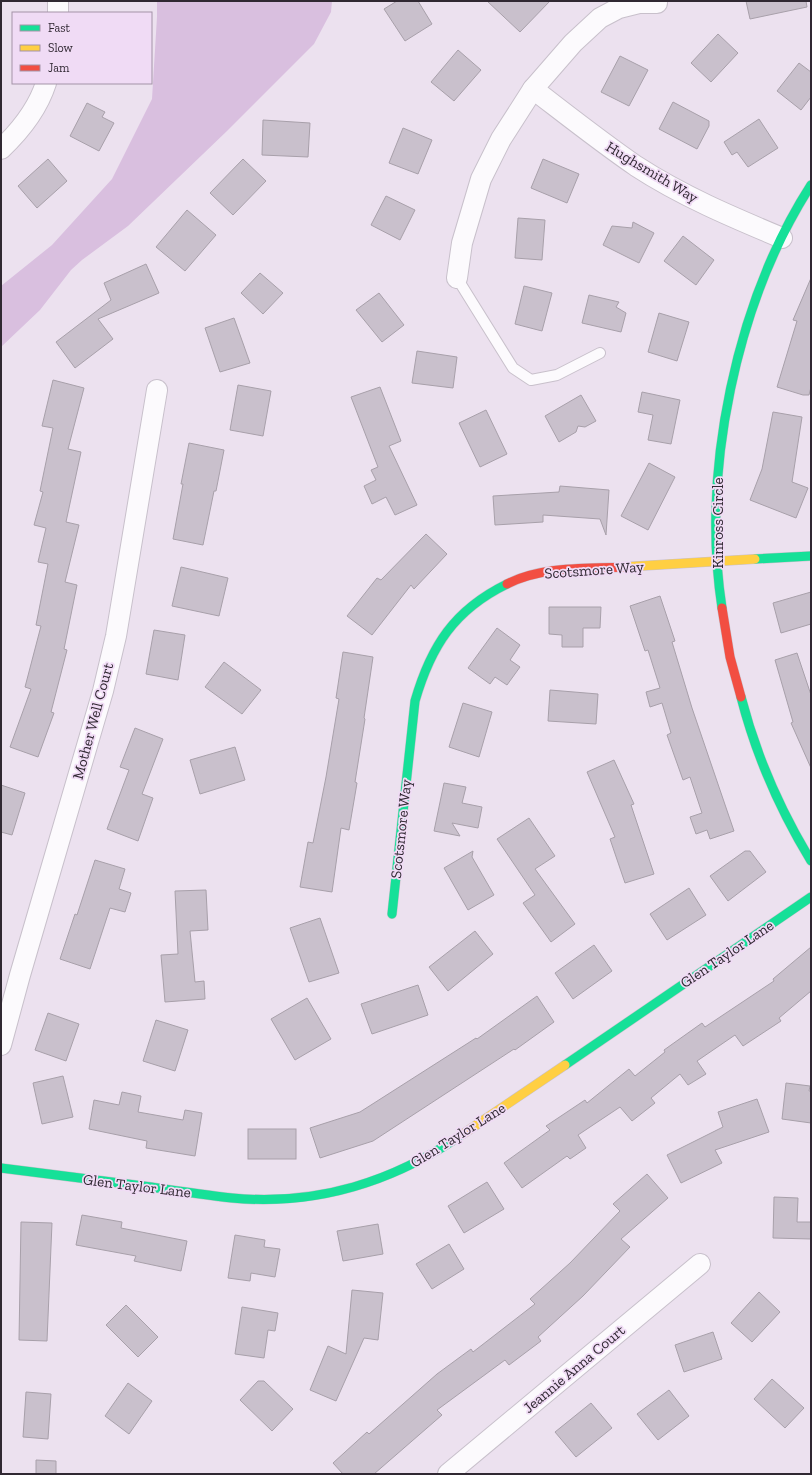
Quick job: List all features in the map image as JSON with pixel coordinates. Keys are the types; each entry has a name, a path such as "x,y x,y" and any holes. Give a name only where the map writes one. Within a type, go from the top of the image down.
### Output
{"street":[{"path":"58,1 58,12"},
{"path":"457,278 462,243 481,179 501,139 533,89 573,43 600,18 619,8 639,3 658,2"},
{"path":"1,149 29,117 46,84"},
{"name":"Hughsmith Way","path":"533,89 598,139 637,166 682,193 714,209 782,238"},
{"name":"Kinross Circle","path":"811,185 782,238 759,289 746,325 732,379 721,435 716,487 716,561 722,615 730,662 743,710 761,762 783,811 811,861"},
{"name":"Mother Well Court","path":"1,1045 103,691 116,636 157,390"},
{"name":"Scotsmore Way","path":"392,914 415,701 422,676 433,651 449,629 468,608 498,588 525,576 550,571 811,556"},
{"name":"Glen Taylor Lane","path":"1,1168 233,1198 267,1200 314,1196 345,1190 381,1179 415,1164 449,1144 811,897"},
{"name":"Jeannie Anna Court","path":"448,1474 700,1264"}],"lane":[{"path":"457,278 513,368 531,380 558,375 600,353"}],"shaded area":[{"path":"157,1 332,1 331,12 314,44 227,131 128,226 71,270 40,310 1,347 1,286 52,245 112,179 152,99"}],"building":[{"path":"397,1 418,1 432,24 405,41 384,9"},
{"path":"487,1 550,1 520,32"},
{"path":"746,1 806,1 807,7 750,19"},
{"path":"718,34 738,53 711,82 691,63"},
{"path":"458,50 481,70 454,101 431,82"},
{"path":"620,56 648,70 629,106 601,92"},
{"path":"799,63 811,72 811,97 801,110 777,91"},
{"path":"673,102 709,121 709,126 697,149 659,129"},
{"path":"87,103 105,112 102,117 114,123 99,151 70,136"},
{"path":"759,119 778,148 748,167 737,152 732,155 724,142"},
{"path":"263,120 310,123 308,157 262,155"},
{"path":"403,128 432,140 418,174 389,163"},
{"path":"48,159 67,181 37,208 18,186"},
{"path":"243,159 266,181 233,215 210,193"},
{"path":"543,159 579,174 567,203 531,188"},
{"path":"386,196 415,210 400,240 371,225"},
{"path":"187,210 216,235 185,271 156,247"},
{"path":"518,218 545,220 542,260 515,258"},
{"path":"633,222 654,233 639,263 603,245 612,226 632,228"},
{"path":"683,236 714,260 696,285 664,261"},
{"path":"146,264 159,293 98,319 113,339 75,368 56,342 111,300 104,283"},
{"path":"260,273 283,293 263,314 241,293"},
{"path":"811,278 811,387 809,395 803,395 777,387 797,321 793,320"},
{"path":"524,286 552,293 542,331 515,324"},
{"path":"379,293 404,325 382,342 356,310"},
{"path":"589,295 619,302 616,307 626,313 621,332 582,323"},
{"path":"659,313 689,322 677,361 648,352"},
{"path":"234,318 250,363 220,372 205,328"},
{"path":"417,351 457,357 453,388 412,383"},
{"path":"53,380 84,388 68,449 81,452 66,522 79,525 65,582 77,585 64,649 67,650 51,712 54,713 38,757 10,747 31,689 25,687 41,626 36,625 48,564 38,562 46,528 34,525 43,492 40,491 53,428 42,426"},
{"path":"238,385 271,391 263,436 230,430"},
{"path":"380,387 401,441 389,446 417,505 395,515 386,497 372,504 364,486 376,480 371,470 378,467 351,397"},
{"path":"642,392 680,400 671,444 648,440 653,415 638,412"},
{"path":"581,395 596,421 585,427 578,426 576,432 559,442 545,416"},
{"path":"486,410 507,454 480,467 459,423"},
{"path":"773,412 802,417 792,482 808,488 796,518 750,500 762,469"},
{"path":"189,443 224,450 203,545 173,539"},
{"path":"649,463 675,477 648,530 621,516"},
{"path":"560,486 609,490 606,535 600,519 543,515 543,522 495,525 493,496 559,492"},
{"path":"426,534 447,554 414,589 411,585 372,635 347,616 377,578 381,580"},
{"path":"181,567 228,578 219,616 172,606"},
{"path":"811,592 811,624 781,633 773,603"},
{"path":"660,596 675,641 672,642 692,708 734,831 710,839 707,830 696,834 690,817 702,813 690,777 683,780 667,735 671,733 662,703 650,707 646,692 660,688 648,650 645,651 630,606"},
{"path":"549,607 601,607 600,628 583,628 583,647 562,647 562,635 549,634"},
{"path":"497,628 520,645 510,660 520,667 507,685 495,677 490,684 468,668"},
{"path":"154,630 185,635 178,680 146,674"},
{"path":"343,652 373,657 355,782 357,783 349,830 341,828 332,892 300,887 308,842 313,843 326,777 339,699 336,698"},
{"path":"797,653 811,695 811,768 791,723 793,722 775,660"},
{"path":"224,662 261,690 242,714 205,687"},
{"path":"550,690 598,694 596,724 548,721"},
{"path":"463,703 492,712 479,757 449,747"},
{"path":"135,728 163,739 142,794 153,798 138,841 107,829 129,770 120,767"},
{"path":"235,747 245,780 200,794 190,760"},
{"path":"614,760 634,804 631,805 654,874 625,883 610,839 615,837 587,772"},
{"path":"444,783 466,787 462,803 482,807 478,828 452,823 460,836 434,831"},
{"path":"1,785 25,793 12,835 1,832"},
{"path":"529,818 555,856 535,869 575,924 551,942 523,903 535,895 497,839"},
{"path":"473,851 472,857 494,895 468,910 444,868"},
{"path":"745,851 750,851 766,872 728,901 710,876"},
{"path":"95,860 125,869 119,889 131,893 125,912 110,908 90,969 60,959 75,914 77,915"},
{"path":"689,888 706,915 667,940 650,914"},
{"path":"206,890 208,930 190,931 195,982 204,981 205,999 165,1002 161,955 178,954 175,891"},
{"path":"320,918 339,973 309,982 290,928"},
{"path":"475,931 493,954 448,991 429,967"},
{"path":"594,945 612,971 573,999 555,973"},
{"path":"811,947 811,991 779,1018 781,1021 743,1046 735,1035 697,1061 706,1074 688,1085 680,1074 651,1098 655,1103 632,1121 620,1107 578,1135 586,1148 570,1159 567,1156 522,1188 504,1163 550,1130 546,1126 585,1100 587,1103 629,1069 635,1076 665,1052 664,1050 702,1023 705,1027 774,981 773,979"},
{"path":"418,985 428,1015 372,1034 361,1004"},
{"path":"537,996 554,1022 515,1050 514,1049 373,1141 320,1158 310,1128 360,1112 476,1038 477,1039"},
{"path":"307,998 331,1039 295,1060 271,1019"},
{"path":"48,1013 79,1024 66,1061 35,1050"},
{"path":"156,1020 188,1030 175,1071 143,1061"},
{"path":"63,1076 73,1117 42,1124 33,1083"},
{"path":"786,1083 810,1086 811,1123 782,1119"},
{"path":"122,1092 141,1096 138,1112 183,1120 185,1110 202,1113 195,1156 146,1148 147,1141 89,1129 94,1100 119,1105"},
{"path":"757,1099 769,1132 715,1150 722,1163 681,1183 667,1155 723,1127 718,1112"},
{"path":"248,1129 296,1129 296,1159 248,1159"},
{"path":"647,1174 668,1198 621,1239 630,1247 583,1296 538,1337 541,1341 509,1365 505,1360 437,1410 442,1415 374,1474 343,1474 333,1463 367,1432 369,1434 437,1374 471,1349 473,1352 535,1304 530,1299 570,1263 620,1211 613,1204"},
{"path":"487,1182 504,1209 464,1233 448,1206"},
{"path":"774,1197 798,1198 797,1222 811,1222 811,1239 773,1238"},
{"path":"82,1215 122,1222 121,1228 187,1241 181,1271 134,1261 136,1256 76,1245"},
{"path":"21,1222 52,1223 47,1341 19,1340"},
{"path":"378,1224 383,1254 343,1261 337,1231"},
{"path":"235,1235 265,1240 264,1247 280,1249 275,1277 251,1273 250,1281 228,1278"},
{"path":"449,1244 464,1269 432,1289 416,1264"},
{"path":"352,1290 383,1293 378,1340 364,1338 336,1401 310,1390 328,1346 346,1354"},
{"path":"759,1292 780,1312 752,1342 731,1323"},
{"path":"126,1305 158,1337 138,1357 106,1325"},
{"path":"242,1307 278,1313 275,1331 268,1330 264,1358 235,1354"},
{"path":"713,1332 722,1359 684,1372 675,1345"},
{"path":"772,1379 804,1408 785,1428 754,1399"},
{"path":"258,1381 264,1381 293,1409 272,1431 240,1400"},
{"path":"128,1383 152,1401 129,1434 105,1416"},
{"path":"669,1390 689,1416 658,1440 637,1414"},
{"path":"26,1392 51,1394 48,1439 23,1437"},
{"path":"591,1403 612,1428 576,1457 555,1432"},
{"path":"36,1460 56,1461 56,1474 36,1474"}],"traffic: fast":[{"path":"722,608 717,555 716,501 721,445 730,389 744,334 762,281 785,231 811,185"},
{"path":"755,559 811,556"},
{"path":"392,914 415,701 421,681 437,647 459,618 488,594 507,584"},
{"path":"741,697 754,740 770,782 789,822 811,861"},
{"path":"565,1065 811,897"},
{"path":"1,1168 232,1198 264,1200 295,1198 324,1194 354,1187 382,1177 437,1151 463,1134"}],"traffic: slow":[{"path":"623,567 755,559"},
{"path":"463,1134 565,1065"}],"traffic: jam":[{"path":"507,584 520,578 549,571 623,567"},
{"path":"722,608 730,657 741,697"}]}
